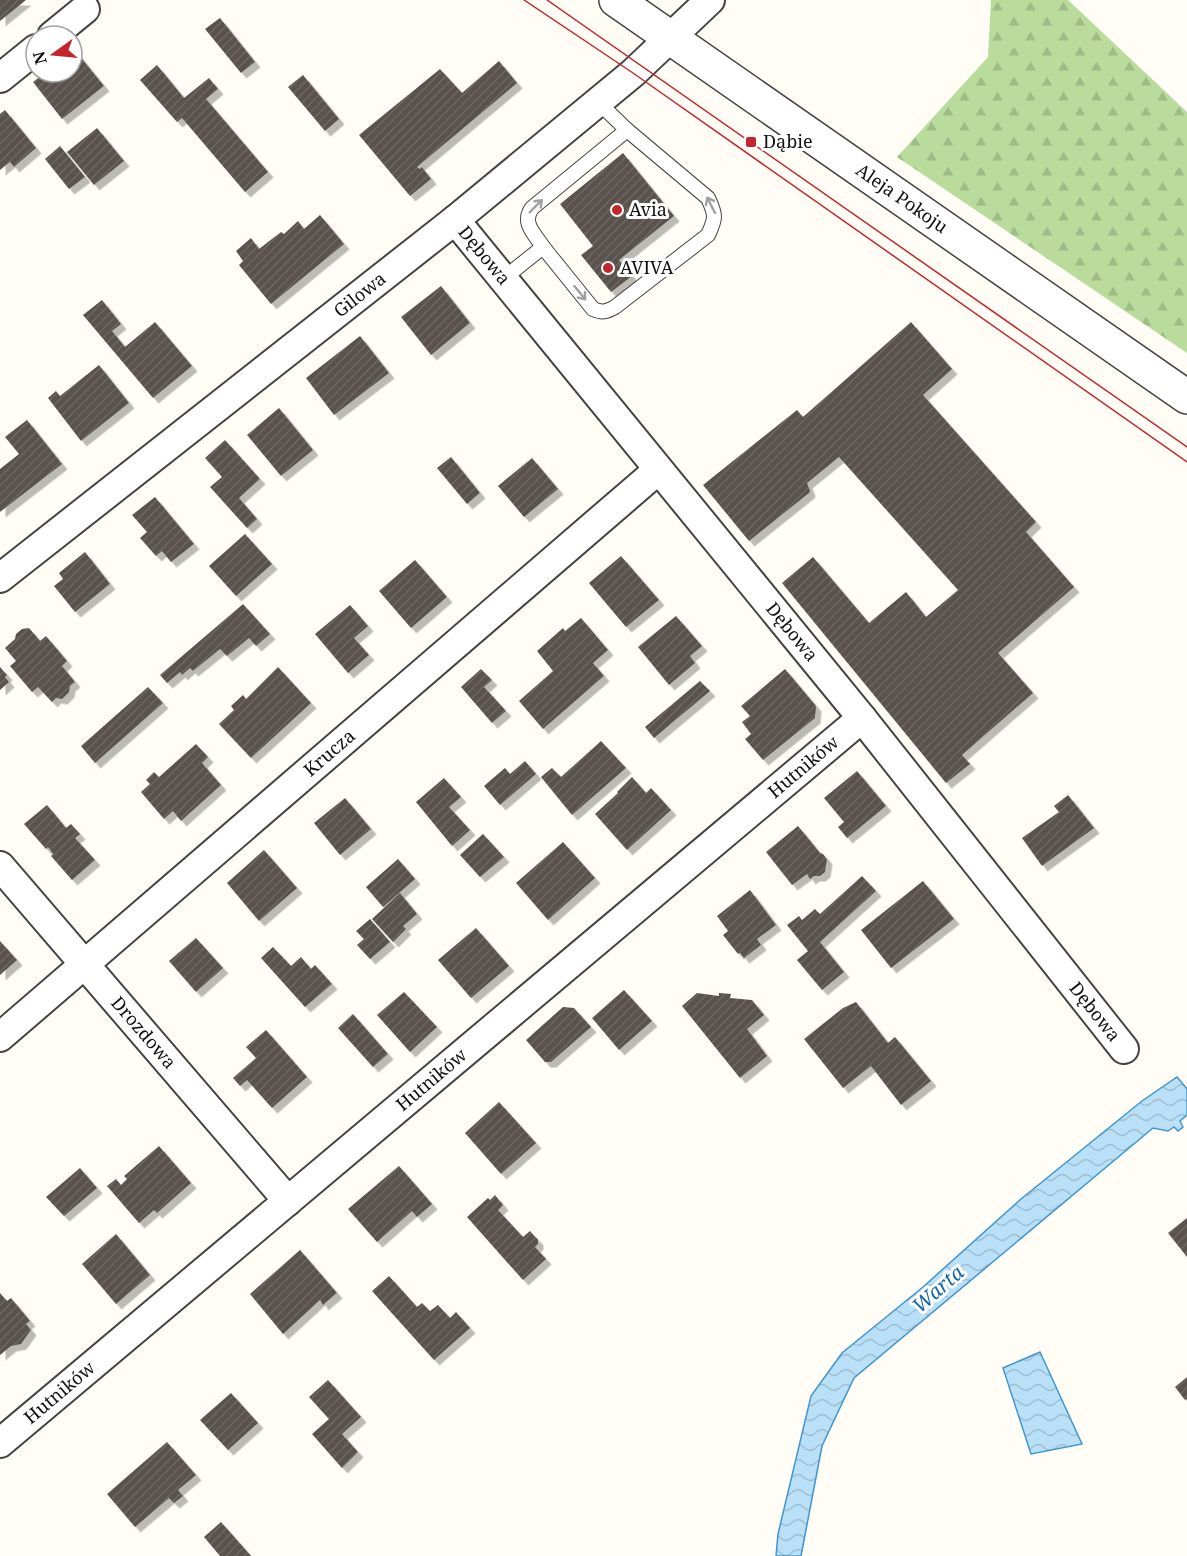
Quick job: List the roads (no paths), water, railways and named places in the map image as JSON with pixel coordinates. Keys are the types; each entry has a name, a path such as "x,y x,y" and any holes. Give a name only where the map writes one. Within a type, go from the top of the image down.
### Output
{"street":[{"name":"Aleja Pokoju","path":"616,0 1187,397"},
{"name":"Gilowa","path":"0,578 455,220 633,73 710,0"},
{"path":"67,24 85,9"},
{"path":"0,78 24,59"},
{"name":"Dębowa","path":"455,220 862,718 1124,1049"},
{"name":"Krucza","path":"0,1037 658,470"},
{"name":"Hutników","path":"0,1443 862,718"},
{"name":"Drozdowa","path":"0,866 288,1201"}],"lane":[{"path":"598,102 627,130 708,198 716,213 708,235 615,307 600,312 593,309 543,247 528,225 527,219 529,213 627,130"},
{"path":"503,279 543,247"}],"water":[{"name":"Warta","path":"1177,1077 1187,1089 1187,1115 1180,1121 1183,1127 1178,1131 1174,1127 1168,1131 1153,1128 854,1378 822,1446 801,1556 776,1556 778,1534 811,1396 842,1353 923,1287 1021,1199 1142,1101"},
{"path":"1040,1352 1082,1444 1031,1454 1003,1368"}],"tram line":[{"path":"524,0 633,73 1187,462"},
{"path":"547,0 1187,447"}],"place":[{"name":"Dąbie","path":"751,142"},
{"name":"Avia","path":"617,210"},
{"name":"AVIVA","path":"608,268"}]}
